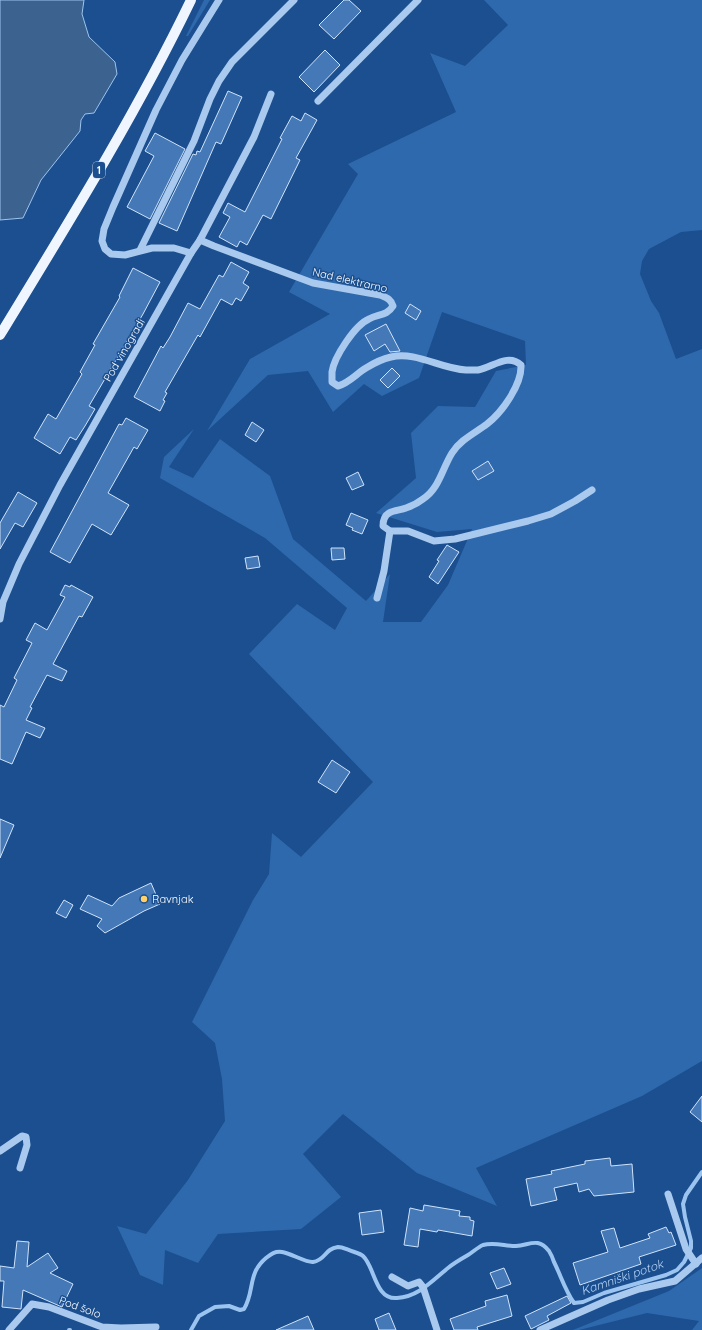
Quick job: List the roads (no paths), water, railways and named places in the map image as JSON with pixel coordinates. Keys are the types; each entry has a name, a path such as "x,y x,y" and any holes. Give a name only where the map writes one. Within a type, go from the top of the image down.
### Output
{"main road":[{"name":"1","path":"0,335 93,181 162,59 191,0"}],"street":[{"path":"191,253 174,248 140,250 125,255 111,254 105,249 102,241 104,229 128,170 156,110 182,60 219,0"},
{"path":"140,250 194,141 210,99 219,81 232,62 294,0"},
{"path":"318,101 418,0"},
{"name":"Pod vinogradi","path":"0,619 4,602 19,564 60,485 191,253 200,240 254,137 271,94"},
{"name":"Nad elektrarno","path":"200,240 313,283 380,296 388,298 391,301 392,306 389,311 368,319 354,330 343,346 332,371 332,382 338,386 344,384 366,368 393,356 412,357 461,370 478,370 508,360 516,360 521,365 521,374 514,390 501,409 488,424 468,437 452,452 437,484 424,499 407,508 389,513 384,519 383,526 390,531 384,571 377,598"},
{"path":"390,531 408,531 434,541 455,539 551,514 592,490"},
{"path":"0,1151 22,1136 26,1137 27,1145 20,1168"},
{"path":"668,1194 686,1249 694,1261"},
{"path":"540,1330 608,1300 639,1289 675,1281 694,1261 702,1258"},
{"path":"392,1277 408,1286 419,1282 423,1287 437,1330"},
{"name":"Pod šolo","path":"9,1330 32,1304 49,1307 102,1327 156,1327"}],"waterway":[{"name":"Kamniški potok","path":"191,1330 199,1316 215,1307 229,1306 240,1310 244,1309 256,1270 271,1254 282,1252 313,1262 320,1259 333,1248 338,1247 363,1256 384,1294 397,1298 412,1295 430,1283 453,1264 483,1245 495,1244 516,1246 537,1243 541,1244 550,1252 574,1303 583,1302 604,1293 666,1275 677,1270 684,1262 691,1248 691,1241 683,1204 686,1195 702,1172"}],"place":[{"name":"Ravnjak","path":"144,899"}]}
